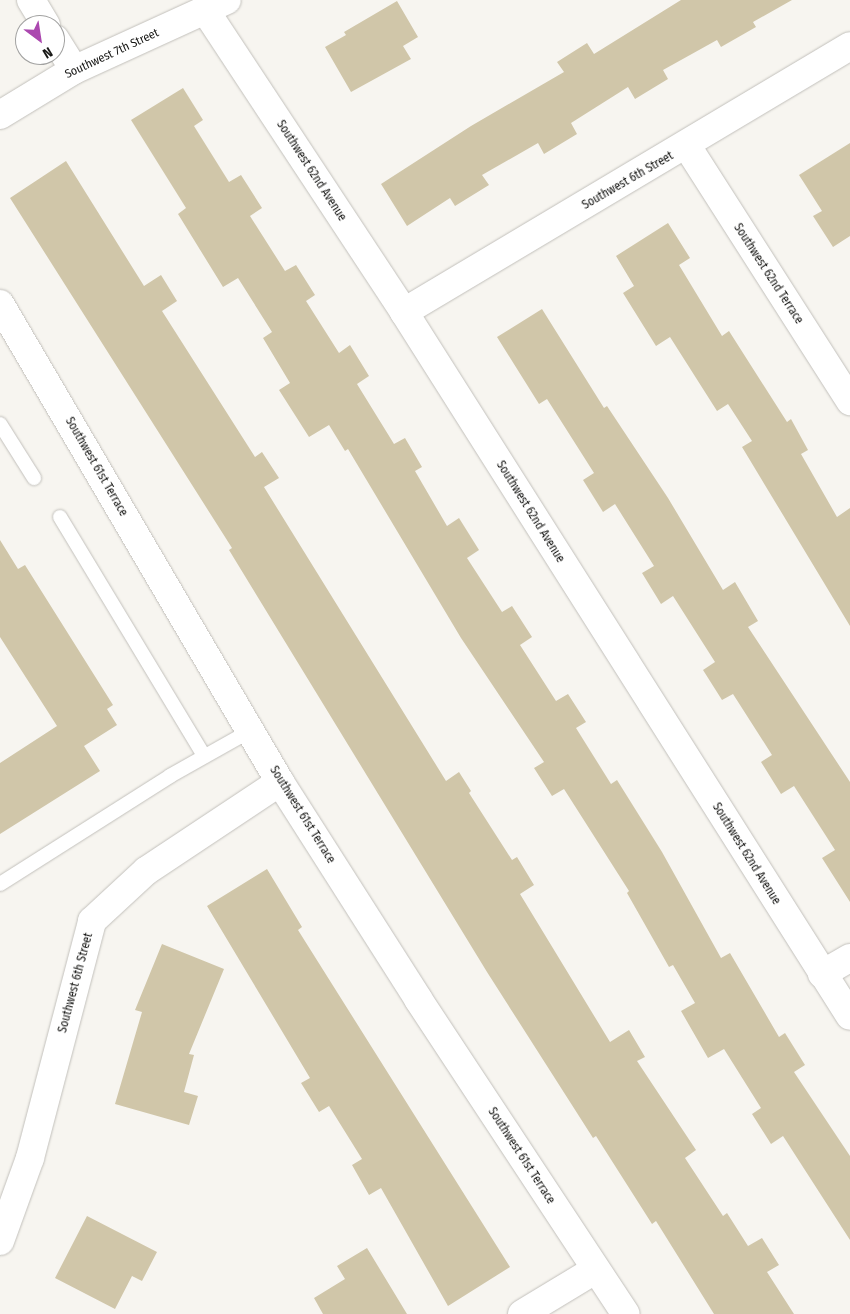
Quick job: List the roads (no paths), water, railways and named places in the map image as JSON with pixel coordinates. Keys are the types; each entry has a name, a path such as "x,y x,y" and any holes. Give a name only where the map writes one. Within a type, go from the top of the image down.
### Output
{"street":[{"path":"31,0 40,15"},
{"name":"Southwest 7th Street","path":"0,115 74,70 216,5"},
{"name":"Southwest 62nd Avenue","path":"216,5 404,312 850,1016"},
{"name":"Southwest 6th Street","path":"404,312 687,146 850,46"},
{"path":"65,55 74,70"},
{"name":"Southwest 62nd Terrace","path":"687,146 850,402"},
{"name":"Southwest 61st Terrace","path":"0,304 280,782 595,1270 626,1314"},
{"name":"Southwest 6th Street","path":"0,1241 30,1158 92,921 146,871 280,782"},
{"path":"822,974 850,958"},
{"path":"522,1314 595,1270"}],"lane":[{"path":"0,424 34,478"},
{"path":"60,517 204,756"},
{"path":"0,884 204,756 250,731"}]}
